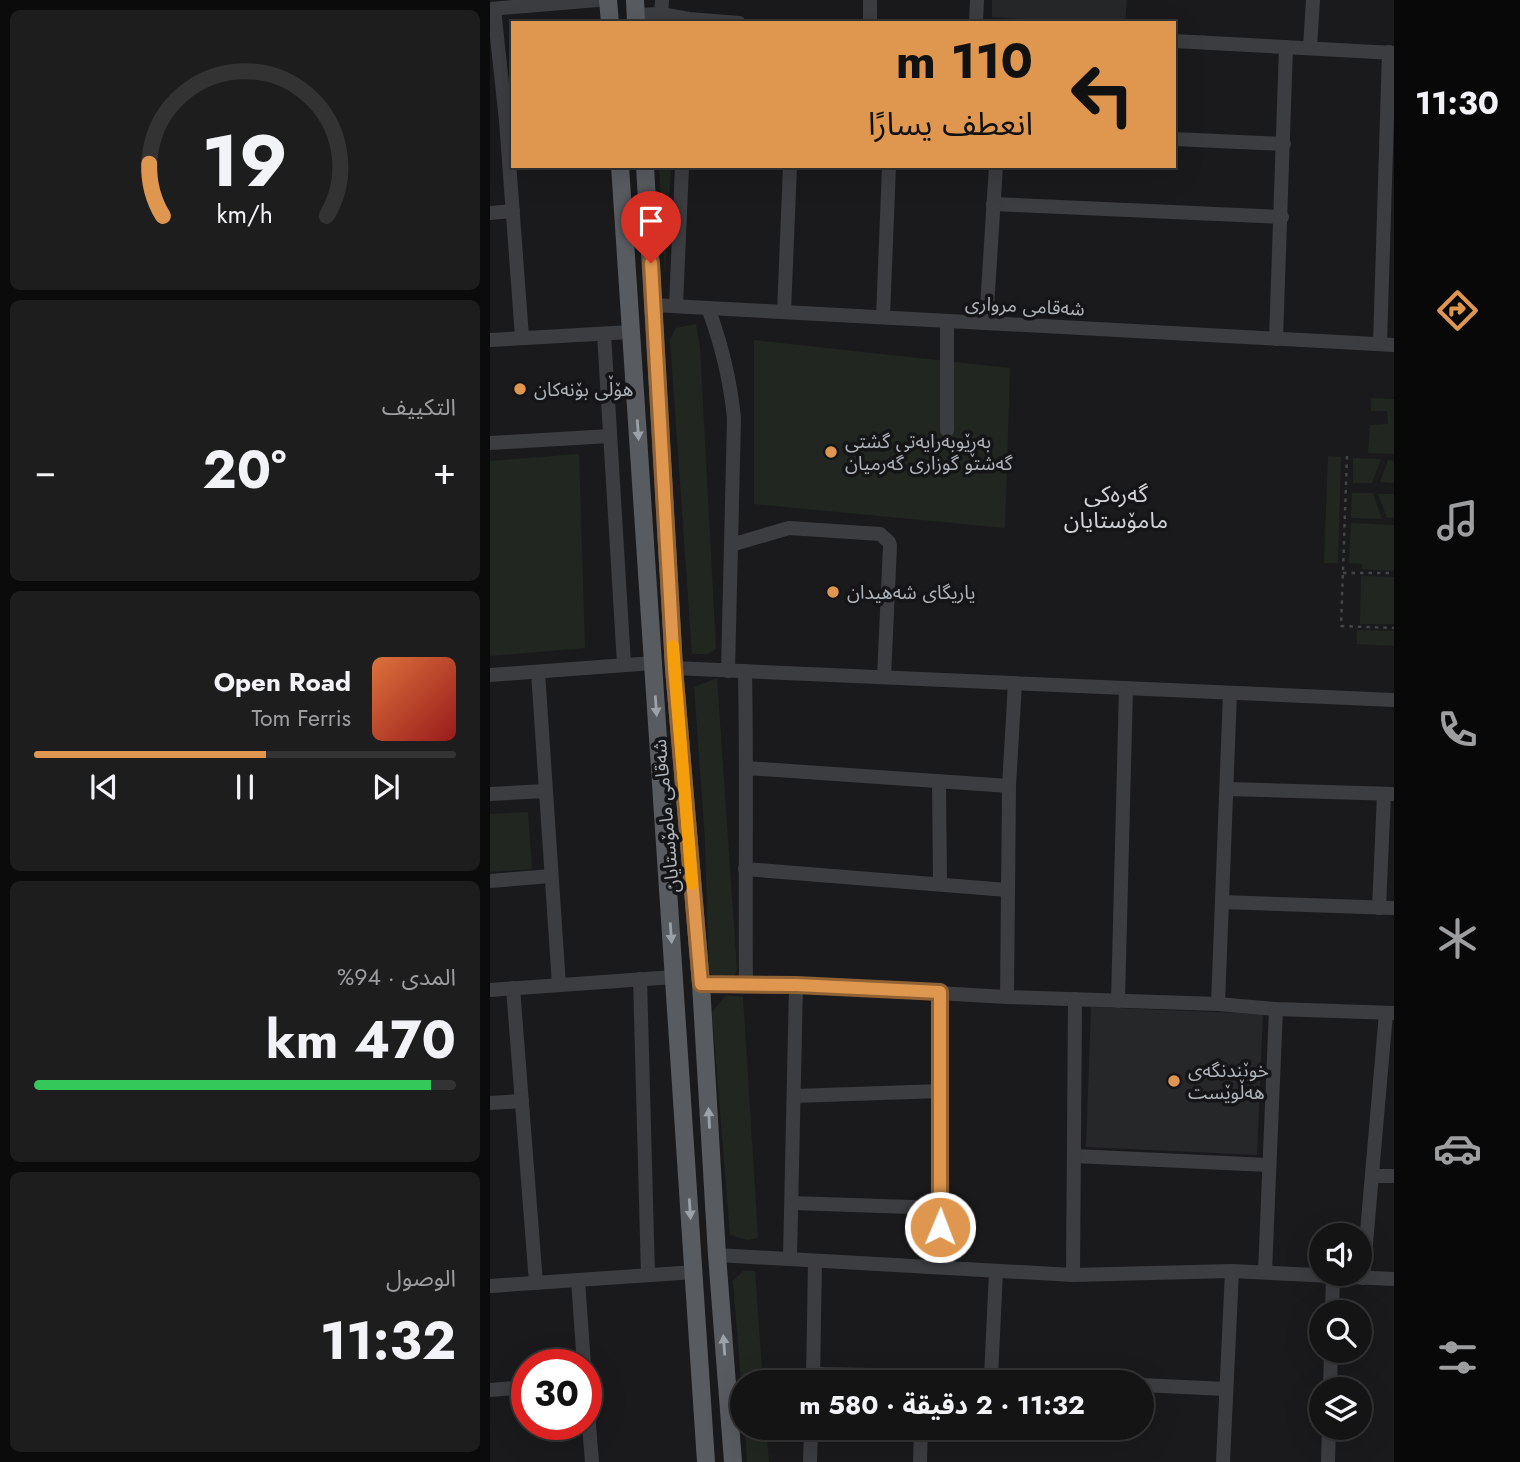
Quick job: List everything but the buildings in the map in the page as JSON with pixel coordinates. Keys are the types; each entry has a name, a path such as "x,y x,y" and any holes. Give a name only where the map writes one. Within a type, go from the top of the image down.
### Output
{"main road":[{"path":"608,0 610,21"},
{"name":"شەقامی مامۆستایان","path":"620,168 706,1462"},
{"name":"شەقامی مامۆستایان","path":"645,168 674,668 701,984 717,1255 733,1462"},
{"path":"640,467 655,471 663,466"},
{"path":"644,519 652,513 667,517"}],"street":[{"path":"522,337 506,121 492,9 598,0"},
{"path":"870,0 870,21"},
{"path":"976,21 977,0"},
{"path":"1310,47 1313,0"},
{"path":"636,12 662,7 689,21"},
{"path":"1176,41 1392,52 1387,345"},
{"path":"1276,339 1286,47"},
{"path":"490,121 506,121"},
{"path":"1176,139 1284,144"},
{"path":"676,306 682,168"},
{"path":"784,312 790,168"},
{"path":"883,317 890,168"},
{"path":"986,323 996,168"},
{"path":"993,204 1282,217"},
{"path":"490,213 513,211"},
{"name":"شەقامی مرواری","path":"653,305 1387,345"},
{"path":"708,308 730,379 734,418 728,671"},
{"path":"947,321 947,430"},
{"path":"490,340 631,332"},
{"path":"604,334 624,664"},
{"path":"490,443 610,436"},
{"path":"731,545 789,528 880,534 885,537 890,546 884,677"},
{"path":"490,675 653,663"},
{"path":"674,668 1394,700"},
{"path":"745,671 746,984"},
{"path":"538,672 559,985"},
{"path":"1007,997 1009,786 1014,683"},
{"path":"1118,1001 1126,688"},
{"path":"1218,1004 1230,693"},
{"path":"747,768 1009,786"},
{"path":"939,782 940,884"},
{"path":"1222,902 1387,908 1389,794 1227,789"},
{"path":"490,794 545,792"},
{"path":"745,869 1007,890"},
{"path":"490,881 551,876"},
{"path":"490,990 674,977"},
{"path":"640,979 648,1275"},
{"path":"701,984 796,985 1390,1013 1388,1069 1368,1223"},
{"path":"790,1258 796,985"},
{"path":"513,988 536,1283"},
{"path":"939,1267 940,992"},
{"path":"1073,1275 1075,999"},
{"path":"1265,1272 1276,1009"},
{"path":"794,1096 941,1091"},
{"path":"490,1103 522,1101"},
{"path":"1074,1156 1268,1166"},
{"path":"1373,1176 1394,1176"},
{"path":"792,1203 941,1208"},
{"path":"717,1255 1073,1275 1232,1271 1309,1275"},
{"path":"813,1370 815,1261"},
{"path":"991,1370 996,1270"},
{"path":"1223,1462 1232,1271"},
{"path":"490,1286 695,1272"},
{"path":"1372,1278 1394,1279"},
{"path":"578,1280 583,1349"},
{"path":"1154,1386 1226,1389"},
{"path":"490,1390 511,1388"},
{"path":"590,1440 592,1462"},
{"path":"810,1462 811,1440"},
{"path":"920,1462 921,1440"},
{"path":"1328,1462 1329,1440"}],"path":[{"path":"1347,456 1341,626 1394,628"},
{"path":"1343,573 1394,573"}],"shaded area":[{"path":"992,0 1127,0 1125,21 1047,21 992,17"},
{"path":"659,168 671,168 665,273"},
{"path":"696,324 700,348 716,649 708,654 692,654 670,340 676,328"},
{"path":"754,340 1010,368 1005,528 754,504"},
{"path":"1371,398 1394,399 1394,454 1368,453 1370,425 1388,424 1387,411 1371,411"},
{"path":"579,454 585,648 490,656 490,461"},
{"path":"1328,456 1341,457 1338,563 1324,563"},
{"path":"1353,458 1381,459 1372,483 1353,483"},
{"path":"1388,460 1394,461 1394,483 1380,482"},
{"path":"1352,493 1373,493 1382,519 1351,518"},
{"path":"1378,494 1394,494 1394,517 1387,518"},
{"path":"1351,523 1394,525 1394,571 1362,569 1362,564 1349,563"},
{"path":"1361,576 1394,577 1394,624 1360,624"},
{"path":"1357,630 1394,631 1394,646 1357,644"},
{"path":"717,678 737,970 734,977 714,977 709,973 705,841 694,687"},
{"path":"528,812 532,869 490,872 490,814"},
{"path":"726,995 743,997 758,1238 747,1240 730,1235 712,1012"},
{"name":"خوێندنگەی هەڵوێست","path":"1091,1007 1263,1014 1257,1155 1086,1147"},
{"path":"743,1271 755,1271 762,1370 740,1370 733,1281"},
{"path":"746,1440 767,1440 769,1462 747,1462"}],"slow traffic":[{"path":"673,646 692,884"}],"place":[{"name":"هۆڵی بۆنەکان","path":"520,389"},
{"name":"بەڕێوبەرایەتی گشتی گەشتو گوزاری گەرمیان","path":"831,452"},
{"name":"یاریگای شەهیدان","path":"833,592"},
{"name":"خوێندنگەی هەڵوێست","path":"1174,1081"}],"district":[{"name":"گەرەکی مامۆستایان","path":"1116,507"}],"route":[{"path":"651,263 674,668 701,984 796,985 940,992 940,1227"}]}
